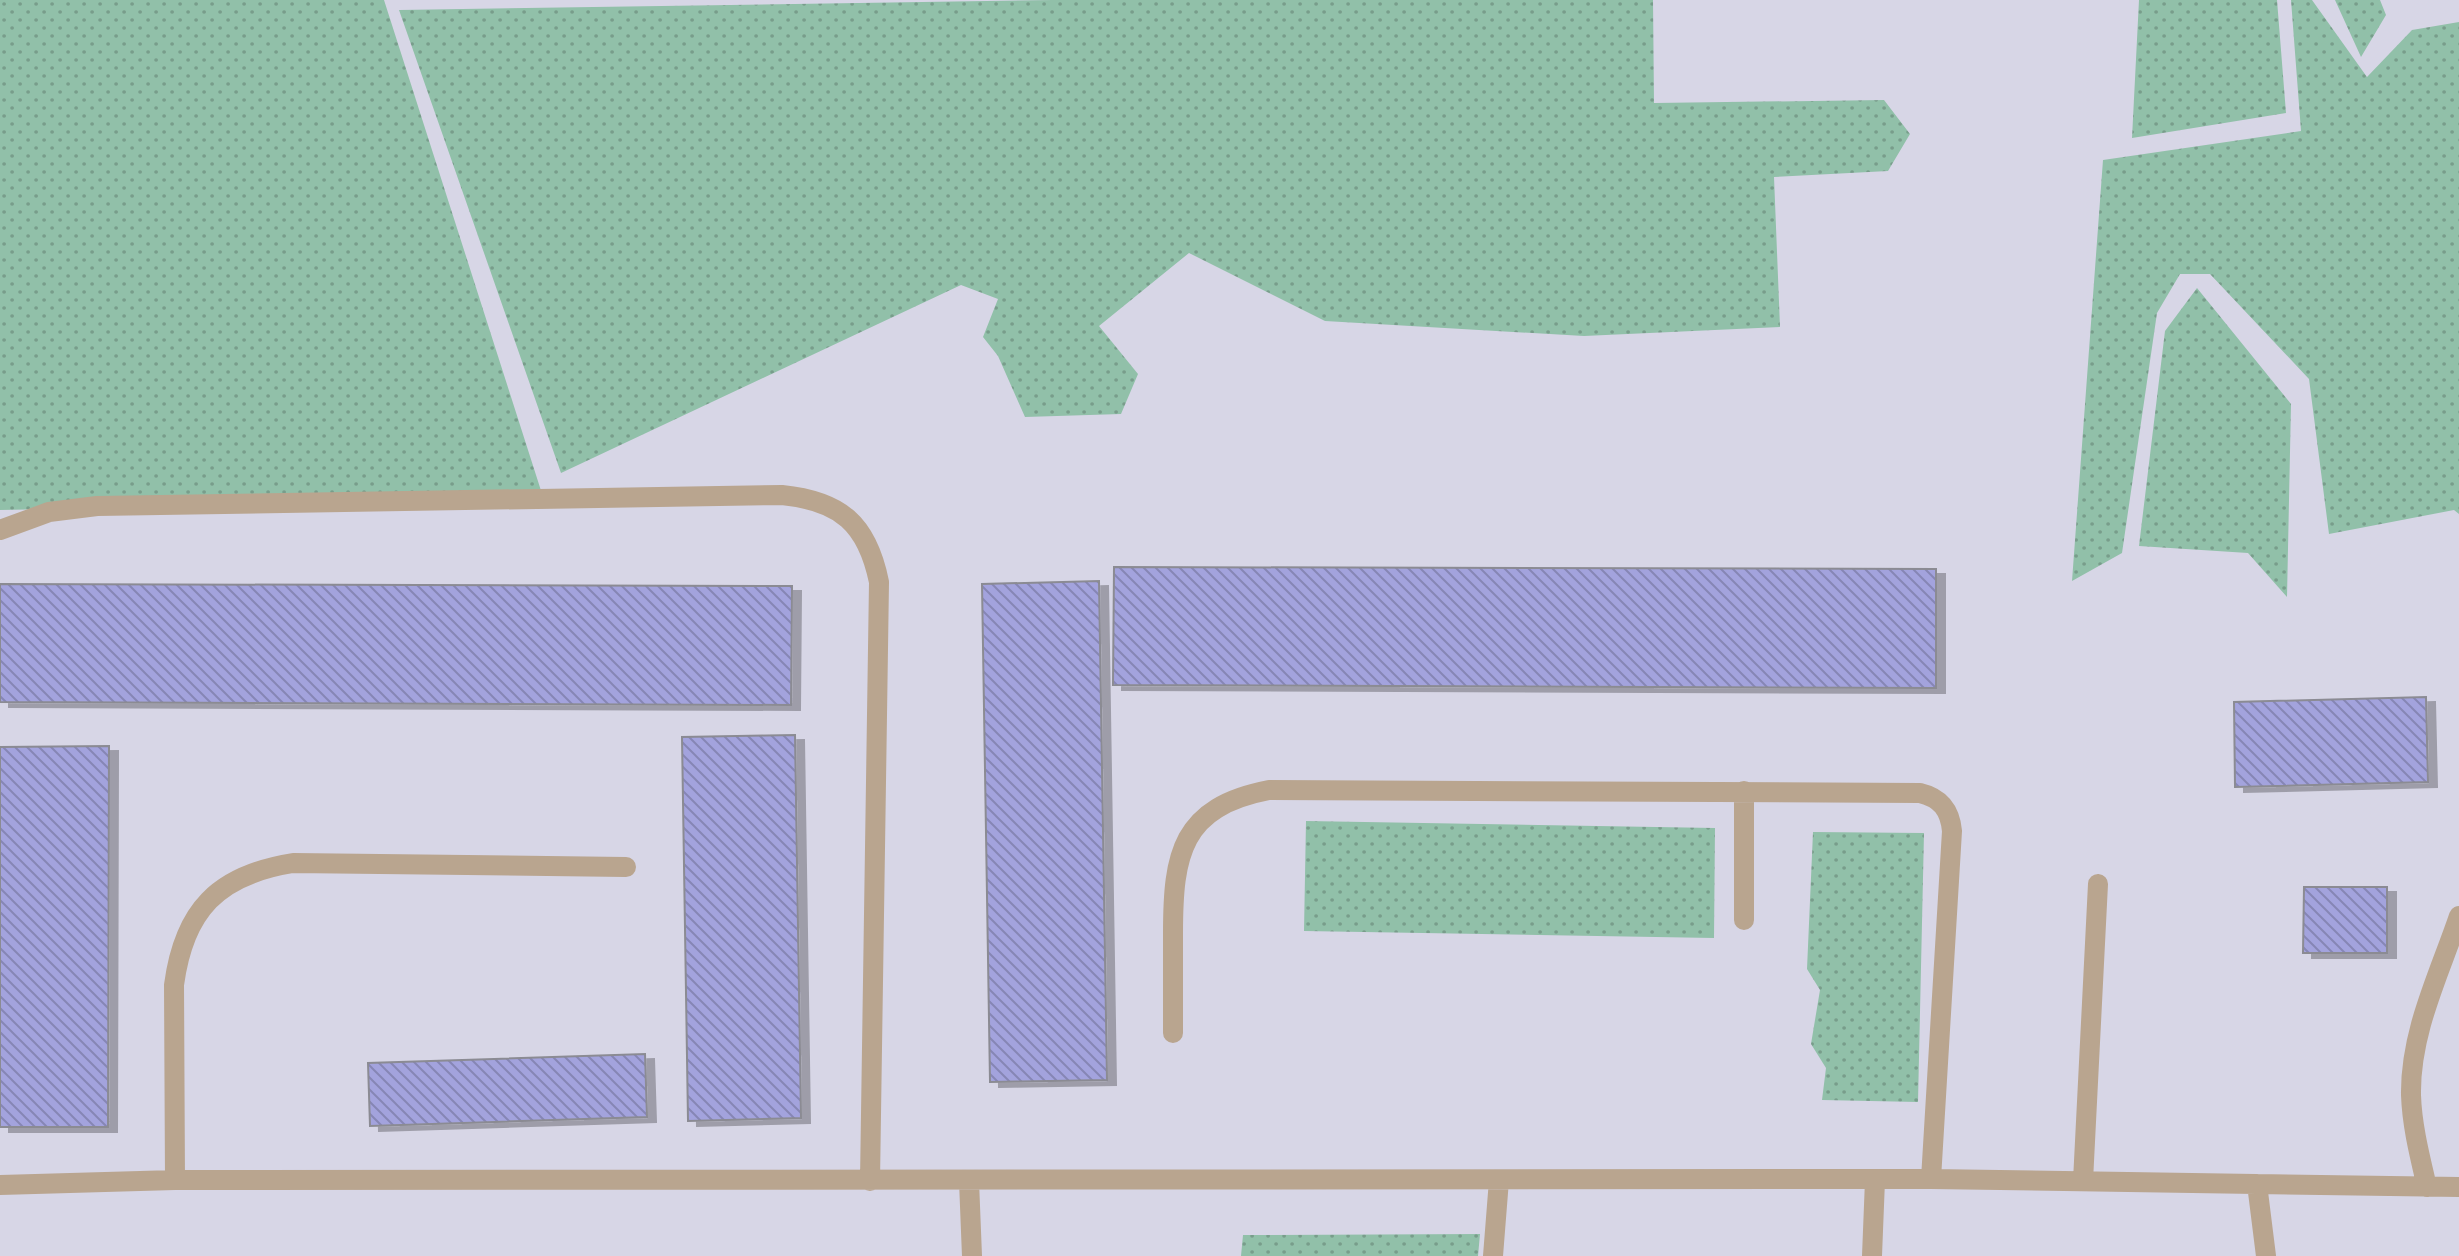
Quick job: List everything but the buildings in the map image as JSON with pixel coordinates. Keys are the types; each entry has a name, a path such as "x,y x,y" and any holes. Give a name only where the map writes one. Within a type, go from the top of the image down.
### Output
{"lane":[{"path":"0,530 49,512 113,506 782,495 811,498 837,509 858,528 873,553 879,582 870,1181"},
{"path":"1173,1033 1173,886 1179,857 1193,830 1214,809 1240,795 1269,790 1920,793 1940,801 1952,831 1931,1179"},
{"path":"1744,791 1744,920"},
{"path":"175,1180 174,985 178,954 199,912 233,880 262,868 293,863 626,867"},
{"path":"2083,1181 2098,884"},
{"path":"2427,1187 2411,1096 2413,1057 2421,1020 2459,916"},
{"path":"0,1185 175,1180 1931,1179 2459,1187"},
{"path":"1493,1256 1499,1180"},
{"path":"1872,1256 1875,1180"},
{"path":"969,1181 972,1256"},
{"path":"2257,1184 2266,1256"}],"shaded area":[{"path":"0,0 2459,0 2459,1256 0,1256"}],"green space":[{"path":"0,0 384,0 544,500 0,510"},
{"path":"1053,0 1653,0 1654,103 1884,100 1910,134 1888,171 1774,177 1780,327 1584,336 1325,321 1189,253 1099,326 1138,374 1121,414 1025,417 998,356 983,337 998,299 961,285 561,473 399,10"},
{"path":"2139,0 2277,0 2286,113 2132,138"},
{"path":"2291,0 2312,0 2367,77 2412,30 2459,22 2459,514 2454,510 2329,534 2309,379 2210,274 2180,274 2157,313 2122,553 2072,581 2103,160 2301,131"},
{"path":"2335,0 2380,0 2386,15 2361,57"},
{"path":"2197,288 2291,404 2287,597 2248,553 2139,546 2165,331"},
{"path":"1306,821 1715,828 1714,938 1304,931"},
{"path":"1813,832 1924,833 1918,1102 1822,1100 1826,1068 1811,1044 1820,990 1807,969"},
{"path":"1480,1234 1478,1256 1241,1256 1243,1235"}]}
